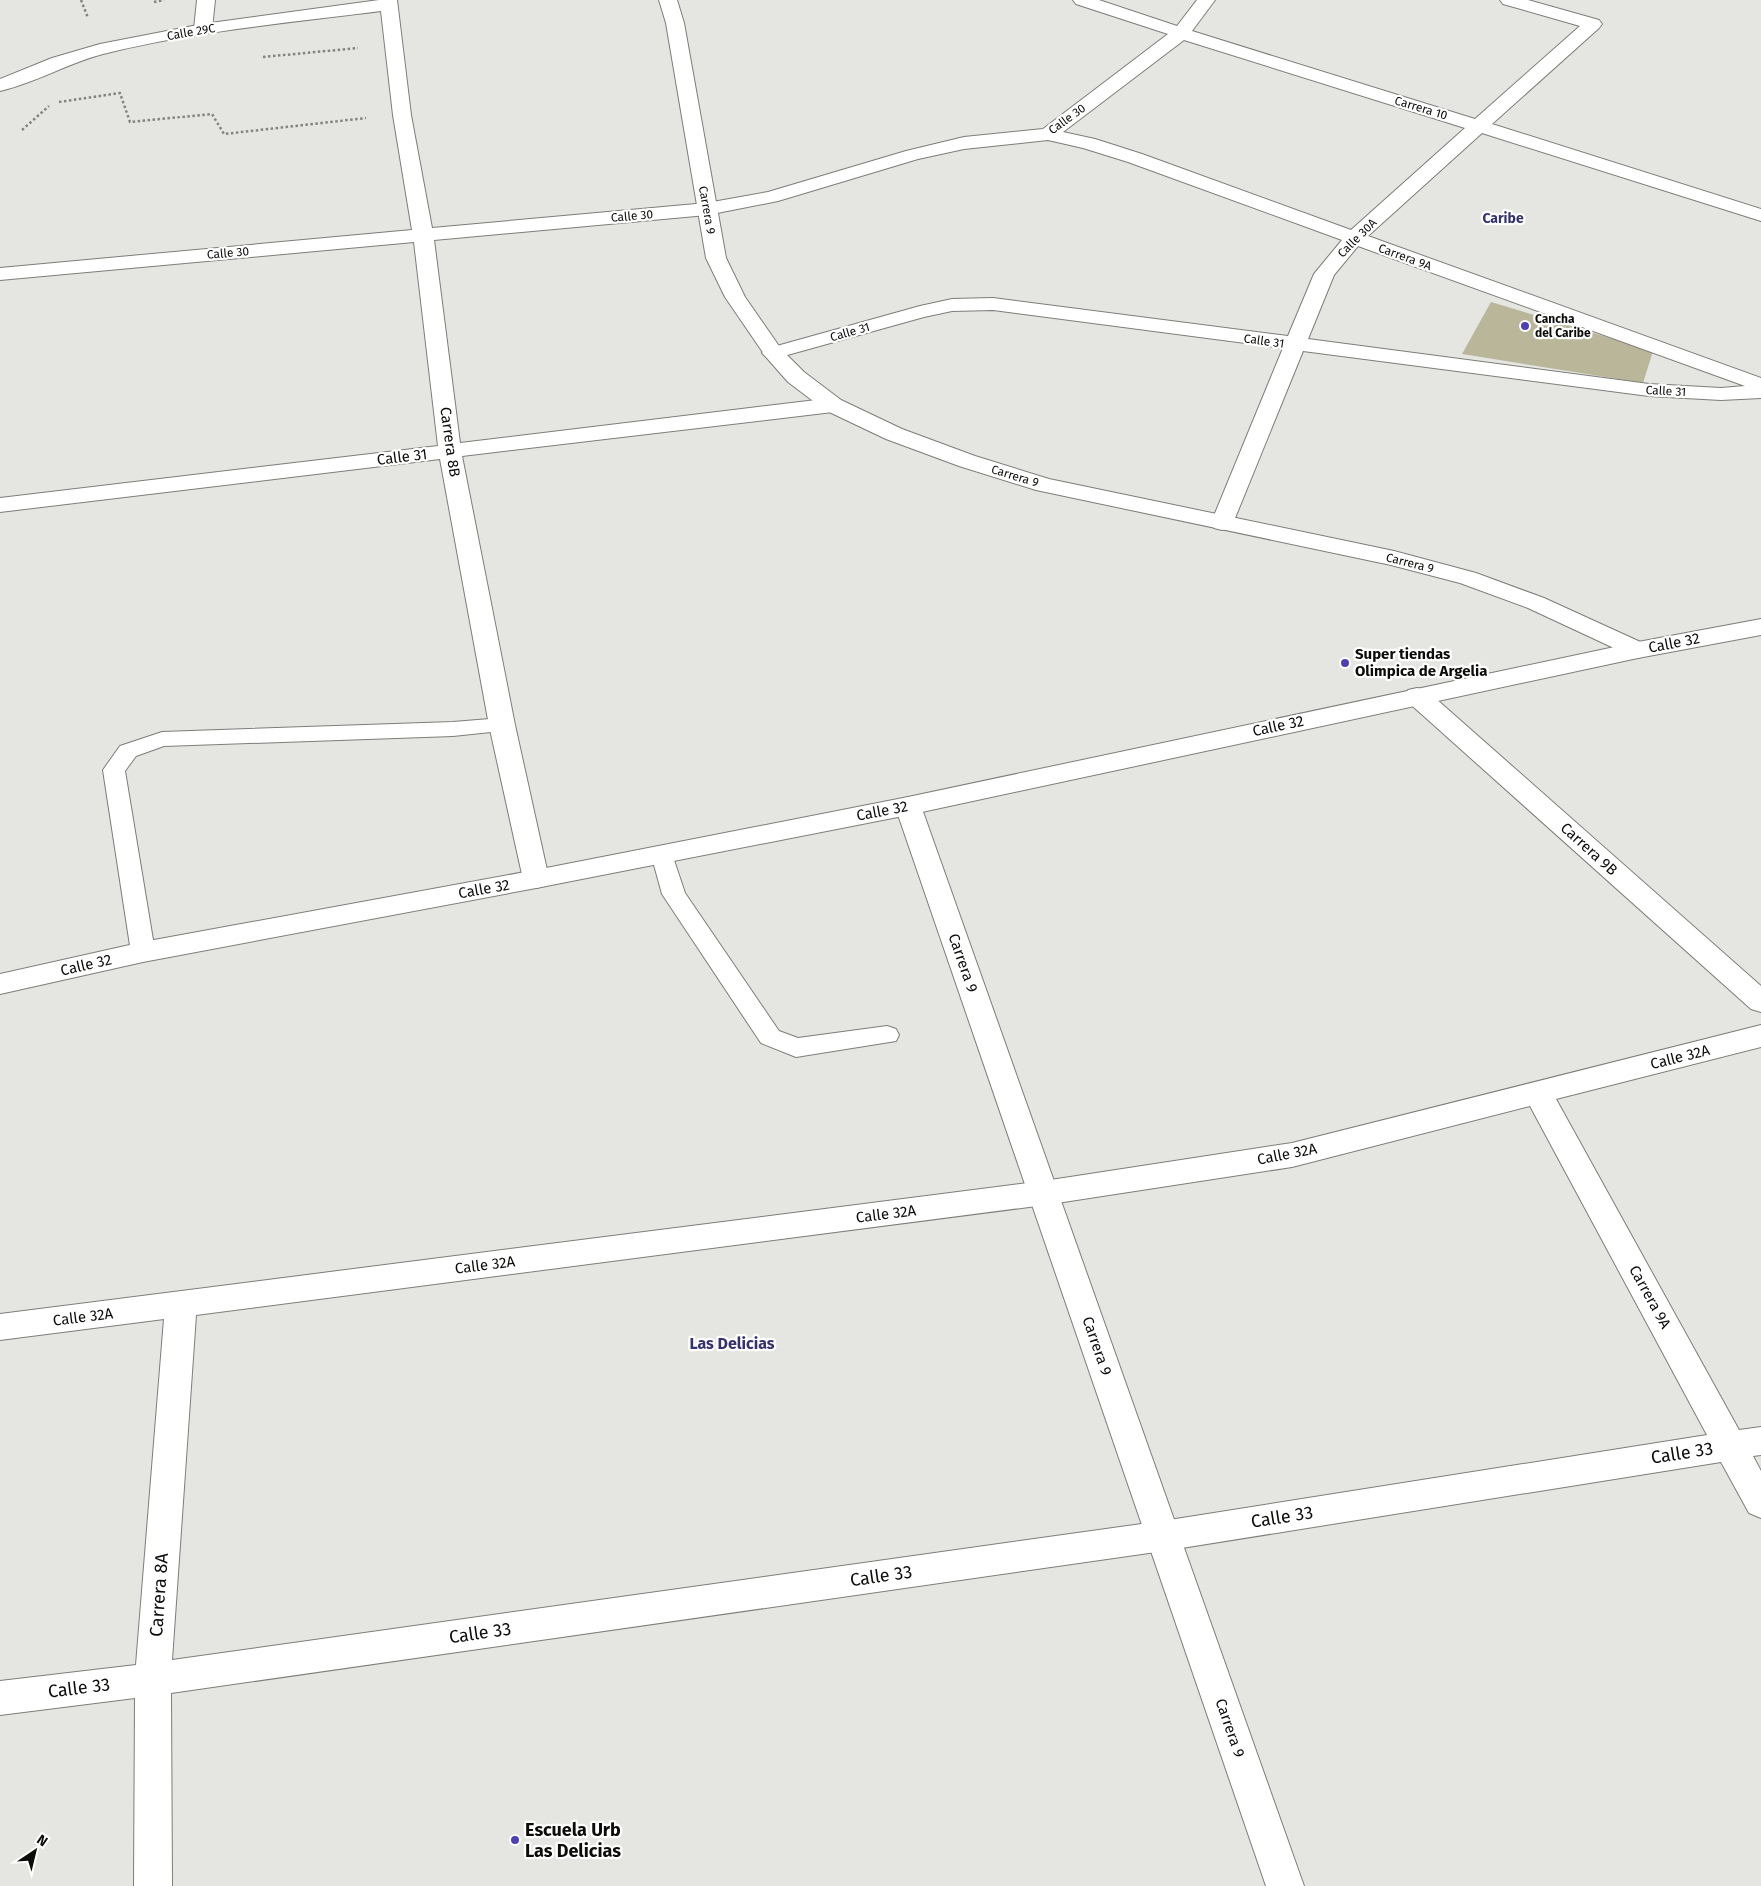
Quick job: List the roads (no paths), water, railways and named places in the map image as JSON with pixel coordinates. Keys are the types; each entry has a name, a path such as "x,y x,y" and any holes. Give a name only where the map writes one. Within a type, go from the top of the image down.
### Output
{"street":[{"path":"203,29 206,0"},
{"name":"Carrera 9","path":"668,0 675,23 716,258 735,298 773,353 796,377 833,406 903,437 967,461 1044,485 1394,558 1468,578 1536,603 1638,650"},
{"name":"Carrera 10","path":"1082,0 1181,33 1761,214"},
{"name":"Calle 30","path":"0,274 707,209 771,197 913,155 964,143 1008,136 1048,134 1181,33 1206,0"},
{"name":"Calle 30A","path":"1222,523 1324,274 1354,238 1593,24 1509,0"},
{"name":"Calle 29C","path":"0,86 58,62 100,49 203,29 388,5"},
{"name":"Carrera 8B","path":"388,5 402,114 423,234 450,451 502,725 536,879"},
{"name":"Carrera 9A","path":"1048,134 1088,143 1135,158 1761,385"},
{"name":"Calle 31","path":"773,353 920,312 952,306 993,304 1649,390 1721,394 1761,392"},
{"name":"Calle 31","path":"0,505 833,406"},
{"name":"Calle 32","path":"0,984 143,952 536,879 908,806 1417,696 1638,650 1761,627"},
{"name":"Carrera 9B","path":"1417,696 1761,1002"},
{"name":"Carrera 9","path":"908,806 1285,1886"},
{"name":"Calle 32A","path":"0,1327 1044,1193 1292,1155 1761,1036"},
{"name":"Carrera 9A","path":"1538,1093 1746,1443 1761,1503"},
{"name":"Carrera 8A","path":"153,1886 153,1679 181,1305"},
{"name":"Calle 33","path":"0,1698 153,1679 1163,1536 1746,1443"}],"lane":[{"path":"143,952 114,770 128,750 162,739 453,729 502,725"},
{"path":"662,854 674,894 770,1037 796,1048 887,1035"}],"place":[{"name":"Cancha del Caribe","path":"1525,326"},
{"name":"Super tiendas Olimpica de Argelia","path":"1345,663"},
{"name":"Escuela Urb Las Delicias","path":"515,1840"}],"district":[{"name":"Caribe","path":"1503,218"},
{"name":"Las Delicias","path":"732,1343"}]}
